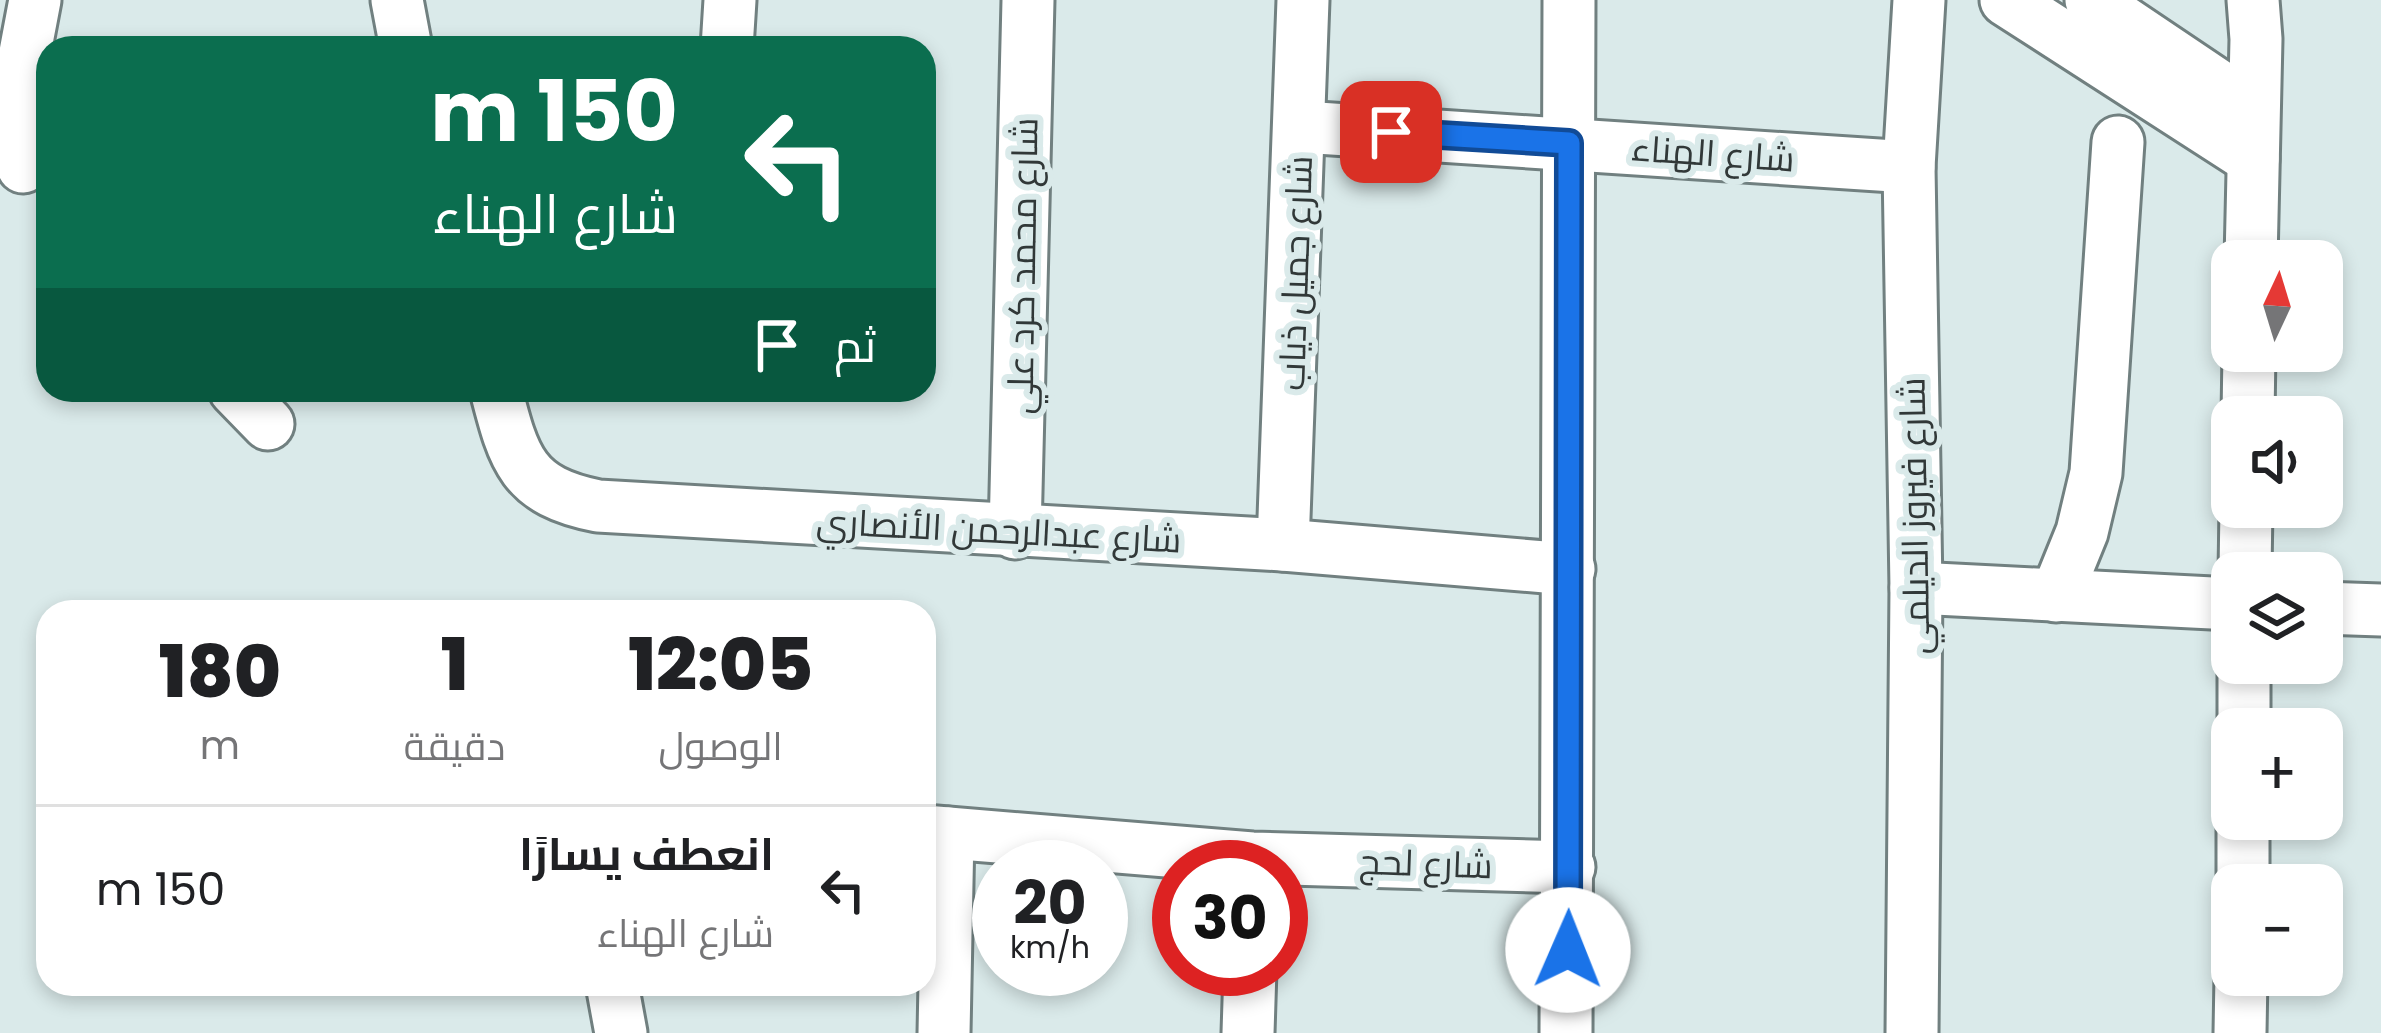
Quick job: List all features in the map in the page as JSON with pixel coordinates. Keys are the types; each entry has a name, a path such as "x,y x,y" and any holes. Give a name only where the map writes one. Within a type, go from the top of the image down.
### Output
{"street":[{"path":"24,168 20,79 35,0"},
{"path":"397,0 404,36"},
{"path":"728,36 730,0"},
{"name":"شارع محمد كرد علي","path":"1015,532 1028,0"},
{"name":"شارع جميل ذياب","path":"1283,545 1304,0"},
{"path":"1566,1033 1569,0"},
{"name":"شارع فيروز الديلمي","path":"1912,1033 1916,589 1909,167 1919,0"},
{"path":"2006,0 2253,159"},
{"path":"2091,0 2253,109"},
{"path":"2251,240 2259,13"},
{"name":"شارع الهناء","path":"1301,127 1909,167"},
{"path":"2056,596 2082,532 2096,473 2119,142"},
{"name":"شارع عبدالرحمن الأنصاري","path":"499,402 508,438 523,466 554,497 598,506 1283,545 1569,569"},
{"path":"1916,589 2211,603"},
{"path":"2343,609 2381,610"},
{"path":"936,832 944,1033"},
{"name":"شارع لحج","path":"936,832 1152,853"},
{"name":"شارع لحج","path":"1308,863 1569,867"},
{"path":"614,996 621,1033"},
{"path":"1248,1033 1249,996"},
{"path":"2240,1033 2241,996"}],"route":[{"path":"1391,132 1569,143 1568,950"}]}
